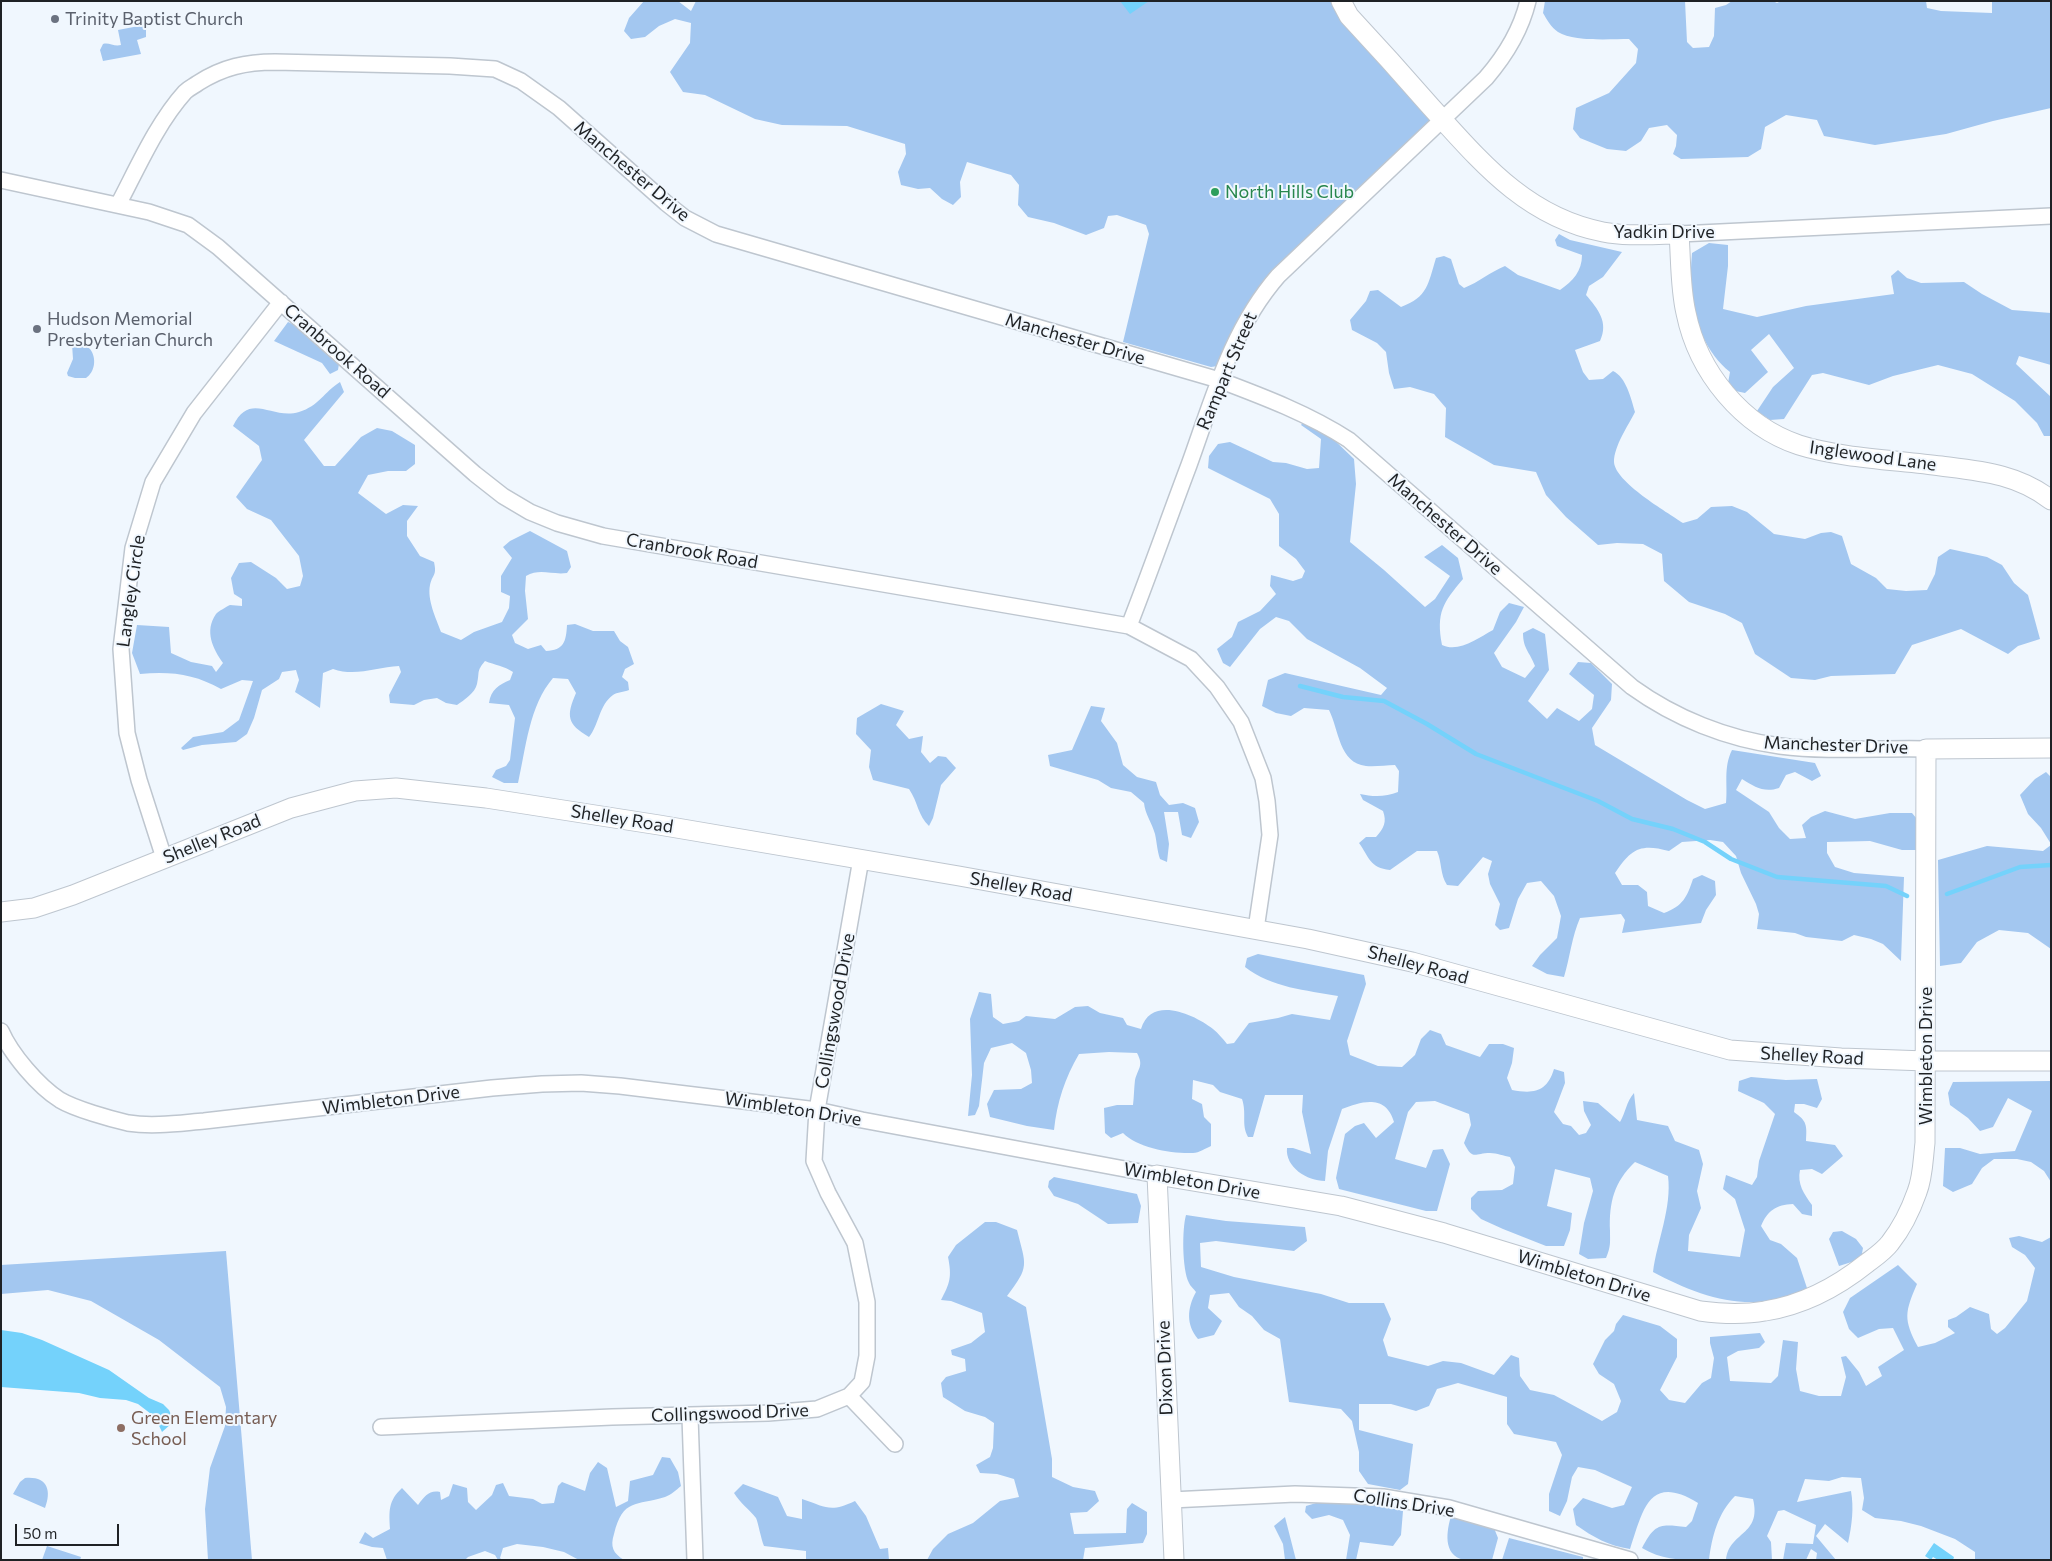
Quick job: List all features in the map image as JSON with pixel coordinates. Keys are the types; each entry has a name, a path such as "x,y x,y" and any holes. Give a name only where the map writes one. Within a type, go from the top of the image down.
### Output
{"street":[{"name":"Yadkin Drive","path":"1341,1 1350,16 1490,170 1509,188 1540,209 1575,224 1602,232 1633,235 2051,216"},
{"name":"Rampart Street","path":"1129,626 1219,380 1244,325 1268,287 1334,222 1467,98 1497,66 1519,27 1528,1"},
{"name":"Manchester Drive","path":"118,205 150,144 186,91 208,77 230,67 253,62 275,62 450,66 495,69 521,81 559,108 672,208 716,234 1219,380 1286,405 1349,440 1594,656 1632,687 1668,710 1725,734 1781,746 1926,749 2051,748"},
{"name":"Cranbrook Road","path":"1,180 118,205 188,225 218,247 475,474 507,498 530,512 557,523 603,536 958,595 1129,626 1191,659 1217,687 1241,722 1263,778 1268,801 1270,835 1256,929"},
{"name":"Inglewood Lane","path":"1679,234 1683,296 1695,346 1702,360 1724,392 1751,419 1778,436 1800,445 1837,453 1990,472 2020,481 2051,500"},
{"name":"Langley Circle","path":"164,858 139,780 127,733 121,649 133,548 153,482 194,413 281,302"},
{"name":"Wimbleton Drive","path":"1,1031 23,1068 60,1100 129,1123 157,1124 204,1121 542,1084 620,1086 817,1110 1157,1175 1341,1206 1700,1311 1740,1314 1765,1311 1793,1305 1823,1292 1851,1275 1885,1249 1891,1242 1917,1192 1925,1143 1926,749"},
{"name":"Shelley Road","path":"1,912 34,908 82,891 291,808 355,791 396,788 486,798 861,859 1256,929 1376,953 1618,1018 1719,1048 1760,1053 1926,1061 2051,1061"},
{"name":"Collingswood Drive","path":"381,1427 817,1410 849,1396 862,1382 867,1356 867,1302 855,1243 828,1193 814,1161 817,1110 861,859"},
{"name":"Dixon Drive","path":"1157,1175 1174,1560"},
{"path":"849,1396 895,1444"},
{"path":"690,1416 694,1560"},
{"name":"Collins Drive","path":"1171,1500 1295,1494 1383,1497 1449,1508 1630,1560"}],"shaded area":[{"name":"North Hills Club","path":"644,1 678,1 691,11 696,1 1330,1 1353,34 1427,110 1430,119 1426,127 1272,273 1218,366 1211,367 1123,342 1149,234 1146,225 1117,215 1108,216 1104,228 1086,235 1054,223 1028,217 1018,205 1019,185 1011,175 967,162 960,182 961,197 953,205 942,199 930,188 918,189 901,185 898,172 906,154 905,144 847,126 782,125 755,119 705,95 683,92 670,72 690,43 691,23 675,19 659,26 645,37 631,39 624,31 629,18"},
{"path":"1120,1 1149,1 1130,14"},
{"path":"1545,1 1685,1 1687,42 1693,48 1709,47 1714,36 1715,8 1732,1 1773,1 1777,3 1781,1 1926,1 1927,8 1941,11 1992,13 1992,1 2051,1 2051,108 1946,134 1875,145 1824,136 1817,120 1786,115 1765,127 1761,149 1748,157 1681,159 1673,154 1677,135 1667,125 1649,128 1641,141 1626,151 1607,149 1580,138 1573,129 1576,108 1609,93 1636,63 1638,49 1629,39 1582,39 1558,32 1551,26 1543,13"},
{"path":"144,25 146,27 146,37 137,40 141,54 103,61 100,50 103,44 121,45 118,30"},
{"path":"1559,234 1570,240 1622,252 1603,277 1589,286 1586,295 1595,305 1603,322 1600,341 1575,350 1583,372 1589,380 1603,379 1613,371 1625,383 1635,412 1619,443 1614,462 1617,470 1632,487 1683,523 1697,519 1711,507 1732,506 1747,512 1774,534 1805,539 1821,533 1831,532 1842,536 1851,564 1876,578 1887,589 1906,591 1927,590 1935,574 1938,557 1950,549 1987,557 2002,565 2014,583 2028,595 2040,639 2018,646 2008,654 1961,629 1912,645 1895,674 1831,676 1815,680 1791,678 1755,654 1742,623 1725,614 1689,602 1664,581 1662,554 1643,544 1617,543 1598,545 1566,517 1546,495 1536,472 1494,465 1445,437 1446,408 1434,394 1410,387 1394,389 1389,373 1386,352 1377,343 1352,330 1350,320 1366,301 1370,291 1378,290 1401,307 1417,299 1429,282 1436,258 1444,256 1451,259 1459,284 1464,288 1505,266 1518,275 1560,290 1576,275 1582,261 1582,255 1557,246 1555,240"},
{"path":"1709,243 1728,245 1728,266 1723,309 1757,317 1806,306 1894,294 1891,276 1898,270 1907,278 1921,283 1964,282 2012,310 2051,313 2051,365 2019,356 2016,364 2051,397 2051,436 2044,436 2037,423 2015,401 1972,374 1938,365 1893,376 1869,385 1823,373 1812,375 1784,419 1770,420 1757,411 1773,387 1794,368 1769,334 1751,350 1768,372 1745,393 1731,390 1728,383 1730,372 1714,356 1708,346 1698,325 1692,303 1692,253"},
{"path":"288,322 306,330 339,364 338,370 330,374 322,363 274,341"},
{"path":"75,342 90,349 94,356 93,369 86,378 75,378 68,376 67,373 73,359 72,344"},
{"path":"340,382 344,392 304,440 324,466 335,466 361,437 377,428 392,431 415,445 415,464 406,471 388,471 368,475 358,493 386,514 403,505 418,506 407,521 407,536 420,556 434,562 435,572 429,591 441,632 461,640 474,632 502,622 509,608 510,596 501,592 501,576 512,558 503,547 510,541 530,531 567,551 571,567 567,573 536,572 526,576 525,591 528,619 512,635 515,643 528,649 541,645 546,651 557,649 565,640 567,625 575,624 593,631 614,631 620,641 628,647 634,664 625,669 622,677 628,682 629,690 615,694 608,699 589,737 576,728 571,719 571,708 576,693 568,679 553,678 545,689 533,714 518,783 504,783 492,777 496,770 506,766 510,760 515,718 509,705 489,703 490,698 499,686 510,680 513,672 485,661 479,670 474,690 457,705 446,703 437,698 424,700 414,705 390,703 389,695 401,672 399,666 358,672 333,669 323,673 320,708 295,692 299,680 296,670 282,672 279,679 262,690 247,734 236,742 202,745 183,750 181,748 193,737 223,732 239,720 253,681 242,680 221,689 202,680 172,673 140,674 132,653 137,625 169,627 171,653 191,662 212,666 216,672 223,663 211,640 212,620 216,614 230,605 242,606 242,599 234,594 231,578 239,563 251,562 276,578 287,589 300,586 303,576 299,556 271,520 247,509 236,497 262,460 259,446 233,426 247,410 254,408 279,413 299,412 317,403"},
{"path":"1304,421 1327,433 1354,459 1356,484 1350,542 1425,607 1435,599 1450,576 1424,557 1442,545 1458,558 1463,579 1450,595 1443,609 1440,624 1442,645 1448,647 1462,646 1493,630 1500,612 1509,603 1524,607 1494,653 1502,667 1525,678 1535,666 1525,647 1523,633 1533,628 1545,634 1549,670 1528,701 1547,719 1557,708 1579,721 1592,709 1594,695 1569,674 1578,662 1591,663 1612,684 1611,700 1592,728 1595,745 1705,809 1726,803 1727,770 1732,750 1815,763 1821,776 1812,781 1795,772 1786,775 1779,788 1769,790 1755,787 1742,779 1736,790 1769,812 1779,828 1790,839 1806,838 1802,825 1811,817 1825,811 1855,819 1890,813 1912,813 1917,819 1918,850 1902,850 1870,841 1827,842 1827,853 1835,867 1854,873 1904,877 1901,961 1883,944 1854,935 1842,941 1757,929 1759,914 1756,904 1741,873 1736,856 1723,842 1710,840 1682,842 1669,851 1643,848 1631,853 1615,873 1622,885 1638,885 1647,892 1648,906 1664,913 1680,904 1689,891 1693,879 1702,875 1715,881 1716,895 1706,910 1701,923 1622,933 1625,920 1621,914 1580,918 1564,977 1547,974 1532,966 1557,938 1561,916 1554,896 1541,881 1527,883 1518,899 1509,928 1500,930 1495,925 1500,904 1490,884 1488,874 1492,861 1483,857 1458,886 1447,885 1443,877 1437,851 1417,851 1390,870 1383,869 1374,864 1359,843 1366,837 1376,837 1384,825 1385,818 1383,811 1363,800 1360,794 1379,796 1398,792 1399,771 1395,765 1366,766 1357,764 1350,759 1341,744 1329,710 1304,708 1291,716 1276,713 1262,706 1268,680 1285,673 1381,695 1387,688 1360,668 1307,639 1289,621 1276,617 1260,629 1230,667 1223,663 1217,649 1232,637 1238,622 1260,611 1276,594 1270,586 1271,575 1293,581 1302,578 1305,571 1296,559 1279,546 1279,514 1270,499 1208,468 1209,456 1218,444 1230,442 1273,462 1286,463 1307,469 1319,468 1321,439 1301,425"},
{"path":"881,704 904,711 896,725 909,739 923,736 921,752 930,763 938,756 946,757 956,768 941,785 933,818 929,826 922,818 909,789 873,780 869,767 871,750 856,734 857,718"},
{"path":"1091,706 1105,708 1101,721 1117,743 1123,765 1137,777 1156,782 1160,795 1169,805 1183,803 1195,808 1199,822 1191,838 1182,835 1178,812 1164,812 1169,844 1167,862 1160,859 1155,834 1144,803 1131,792 1111,788 1098,780 1050,766 1048,755 1072,750"},
{"path":"2046,772 2051,777 2051,844 2041,828 2028,814 2020,795 2035,779"},
{"path":"2051,845 2051,949 2028,933 1999,930 1977,942 1961,963 1940,966 1938,860 1987,846 2043,851"},
{"path":"1258,954 1364,975 1366,984 1347,1041 1350,1055 1378,1066 1402,1067 1415,1055 1421,1039 1430,1030 1441,1034 1446,1045 1480,1057 1489,1044 1503,1044 1514,1048 1507,1078 1512,1090 1527,1092 1539,1090 1548,1083 1554,1069 1564,1072 1565,1083 1554,1112 1563,1124 1571,1126 1579,1135 1586,1133 1591,1125 1584,1111 1583,1101 1598,1103 1620,1122 1634,1093 1637,1120 1668,1126 1675,1141 1699,1150 1703,1164 1697,1191 1701,1208 1689,1235 1688,1251 1740,1257 1745,1230 1735,1199 1723,1189 1726,1175 1752,1185 1757,1177 1759,1161 1775,1114 1764,1103 1738,1091 1739,1081 1751,1077 1786,1080 1817,1079 1822,1099 1817,1108 1804,1104 1795,1104 1794,1112 1802,1118 1805,1124 1806,1141 1835,1145 1843,1156 1822,1174 1812,1169 1800,1170 1800,1184 1812,1205 1812,1216 1802,1214 1793,1204 1787,1205 1773,1209 1761,1226 1770,1240 1781,1244 1797,1258 1808,1291 1778,1299 1743,1302 1696,1292 1653,1272 1668,1200 1668,1176 1635,1162 1622,1177 1614,1193 1610,1221 1610,1244 1606,1258 1588,1259 1579,1254 1584,1223 1593,1191 1590,1178 1555,1169 1547,1206 1572,1213 1570,1230 1564,1246 1546,1246 1481,1219 1471,1209 1471,1198 1478,1191 1502,1190 1513,1184 1515,1167 1510,1157 1493,1153 1472,1154 1464,1143 1471,1125 1469,1114 1435,1101 1416,1102 1408,1112 1395,1159 1426,1168 1433,1150 1443,1149 1450,1164 1437,1211 1426,1211 1339,1189 1336,1178 1345,1134 1355,1126 1364,1123 1376,1138 1394,1122 1390,1113 1379,1103 1365,1102 1342,1109 1328,1151 1325,1181 1311,1179 1298,1172 1287,1155 1287,1148 1311,1154 1302,1112 1303,1095 1265,1095 1253,1137 1248,1137 1245,1128 1242,1099 1220,1092 1213,1085 1193,1080 1192,1099 1202,1104 1204,1117 1211,1124 1211,1146 1195,1153 1185,1153 1146,1146 1137,1143 1123,1133 1111,1138 1105,1133 1104,1108 1117,1105 1133,1105 1135,1080 1140,1067 1137,1053 1079,1054 1062,1090 1054,1130 990,1117 987,1104 994,1090 1021,1089 1032,1083 1031,1070 1026,1053 1012,1043 991,1048 984,1063 979,1106 975,1115 968,1116 972,1075 970,1019 979,992 991,994 993,1017 1003,1024 1019,1021 1026,1016 1055,1019 1075,1007 1088,1006 1100,1013 1123,1018 1127,1025 1141,1029 1146,1019 1154,1013 1163,1010 1185,1013 1205,1023 1217,1032 1227,1044 1234,1043 1249,1023 1292,1014 1330,1020 1338,996 1302,990 1266,980 1245,967 1247,958"},
{"path":"2051,1081 2051,1182 2044,1171 2031,1162 2017,1159 1994,1159 1982,1168 1972,1184 1953,1192 1943,1186 1945,1148 1960,1148 1980,1154 2015,1151 2032,1111 2008,1098 1993,1127 1980,1131 1968,1118 1950,1105 1948,1093 1953,1082"},
{"path":"1054,1177 1137,1194 1141,1206 1138,1223 1108,1224 1078,1204 1054,1196 1048,1187 1049,1181"},
{"path":"1186,1215 1226,1221 1305,1227 1307,1241 1294,1251 1216,1241 1200,1243 1201,1267 1234,1277 1321,1294 1349,1303 1384,1303 1391,1319 1383,1340 1388,1356 1428,1366 1443,1361 1461,1363 1494,1375 1511,1355 1519,1358 1520,1376 1530,1390 1554,1395 1602,1421 1617,1412 1621,1401 1614,1384 1599,1374 1593,1364 1605,1340 1614,1331 1616,1324 1623,1315 1660,1326 1677,1339 1677,1357 1660,1390 1669,1400 1685,1403 1702,1383 1711,1378 1714,1358 1710,1337 1760,1333 1765,1342 1759,1348 1738,1351 1727,1357 1730,1381 1771,1383 1778,1376 1783,1340 1798,1342 1796,1369 1800,1391 1819,1396 1841,1396 1846,1377 1841,1357 1846,1356 1859,1372 1866,1386 1882,1376 1878,1367 1904,1350 1893,1328 1879,1329 1858,1338 1849,1329 1843,1312 1850,1298 1898,1265 1917,1284 1907,1316 1910,1329 1918,1347 1935,1343 1955,1333 1948,1327 1948,1320 1970,1307 1989,1314 1991,1329 1997,1334 2005,1328 2027,1301 2035,1268 2025,1255 2012,1247 2009,1238 2019,1236 2042,1242 2051,1237 2051,1560 1975,1560 1975,1552 1955,1539 1921,1526 1875,1518 1862,1510 1864,1498 1861,1478 1842,1477 1829,1481 1805,1479 1797,1502 1851,1491 1852,1517 1848,1543 1825,1524 1816,1536 1836,1560 1816,1560 1817,1553 1811,1549 1806,1560 1783,1560 1786,1543 1813,1544 1816,1525 1784,1510 1778,1511 1767,1536 1771,1542 1772,1560 1726,1560 1728,1551 1733,1543 1749,1527 1755,1511 1753,1499 1735,1496 1720,1517 1712,1542 1709,1560 1666,1558 1642,1548 1651,1534 1659,1527 1686,1527 1692,1521 1698,1503 1682,1495 1669,1492 1658,1494 1650,1500 1639,1521 1630,1549 1615,1546 1595,1537 1576,1525 1573,1509 1583,1498 1612,1508 1624,1505 1632,1487 1595,1470 1578,1467 1572,1477 1567,1501 1560,1516 1549,1511 1549,1494 1562,1455 1556,1442 1514,1434 1507,1424 1507,1397 1458,1383 1437,1389 1429,1406 1416,1411 1391,1404 1359,1404 1359,1430 1413,1444 1408,1484 1400,1490 1368,1484 1359,1471 1359,1452 1352,1421 1341,1409 1289,1402 1280,1339 1264,1330 1252,1316 1239,1307 1229,1293 1210,1295 1208,1308 1222,1321 1214,1335 1198,1339 1194,1334 1189,1316 1196,1292 1189,1283 1184,1259 1183,1239"},
{"path":"985,1222 996,1222 1017,1230 1024,1265 1020,1278 1007,1296 1026,1307 1052,1459 1052,1477 1073,1487 1095,1491 1099,1501 1087,1512 1070,1513 1074,1534 1126,1533 1127,1509 1132,1503 1147,1512 1147,1534 1143,1543 1085,1548 1083,1560 927,1560 933,1549 948,1534 973,1523 1000,1501 1019,1497 1014,1479 997,1474 980,1473 976,1465 990,1457 993,1448 994,1423 985,1417 965,1411 943,1397 941,1383 946,1377 966,1371 965,1359 952,1355 951,1350 971,1343 985,1332 982,1313 951,1301 941,1300 949,1280 948,1257 956,1245"},
{"path":"1842,1231 1856,1239 1863,1248 1861,1259 1839,1266 1829,1239 1833,1232"},
{"path":"226,1251 252,1560 208,1560 205,1509 210,1468 225,1426 226,1407 220,1387 159,1340 91,1301 48,1290 1,1294 1,1265"},
{"path":"1,1330 22,1333 42,1340 109,1370 149,1398 163,1404 169,1410 172,1417 171,1424 162,1432 155,1417 138,1404 126,1400 100,1398 79,1393 1,1387"},
{"path":"662,1457 670,1458 678,1472 681,1486 665,1497 632,1505 622,1514 612,1543 617,1555 624,1560 579,1560 564,1552 517,1544 503,1548 500,1558 502,1560 498,1560 495,1555 485,1551 468,1557 465,1560 387,1560 383,1548 359,1543 365,1532 373,1538 390,1529 390,1507 394,1497 402,1488 418,1505 425,1496 433,1492 440,1492 441,1500 449,1496 453,1484 467,1488 468,1502 476,1510 492,1495 496,1485 503,1483 509,1496 533,1499 542,1504 554,1503 558,1486 562,1482 585,1491 590,1473 598,1462 607,1468 616,1507 628,1501 630,1481 653,1475"},
{"path":"25,1478 38,1479 46,1485 48,1495 45,1508 13,1494 20,1482"},
{"path":"743,1484 778,1497 787,1516 802,1519 802,1499 828,1508 840,1507 855,1501 866,1516 880,1549 888,1548 889,1560 806,1560 806,1551 764,1546 756,1518 734,1493"},
{"path":"1323,1501 1386,1507 1403,1511 1401,1535 1393,1546 1360,1542 1356,1560 1346,1560 1350,1535 1343,1520 1329,1515 1312,1519 1305,1512 1306,1506"},
{"path":"1451,1516 1494,1528 1498,1538 1492,1560 1464,1560 1452,1553 1448,1541 1448,1528"},
{"path":"1285,1517 1296,1560 1285,1560 1283,1544 1274,1526"},
{"path":"1509,1538 1583,1557 1583,1560 1502,1560"},
{"path":"1934,1543 1954,1557 1953,1560 1938,1560 1933,1557 1931,1560 1925,1556"},
{"path":"47,1546 81,1557 80,1560 42,1560"}],"waterway":[{"path":"1300,686 1343,697 1384,701 1427,724 1476,754 1598,801 1632,819 1673,829 1705,842 1731,859 1777,877 1886,886 1907,896"},
{"path":"1947,894 2020,867 2051,865"}],"place":[{"name":"Trinity Baptist Church","path":"55,19"},
{"name":"North Hills Club","path":"1215,192"},
{"name":"Hudson Memorial Presbyterian Church","path":"37,329"},
{"name":"Green Elementary School","path":"121,1428"}]}
